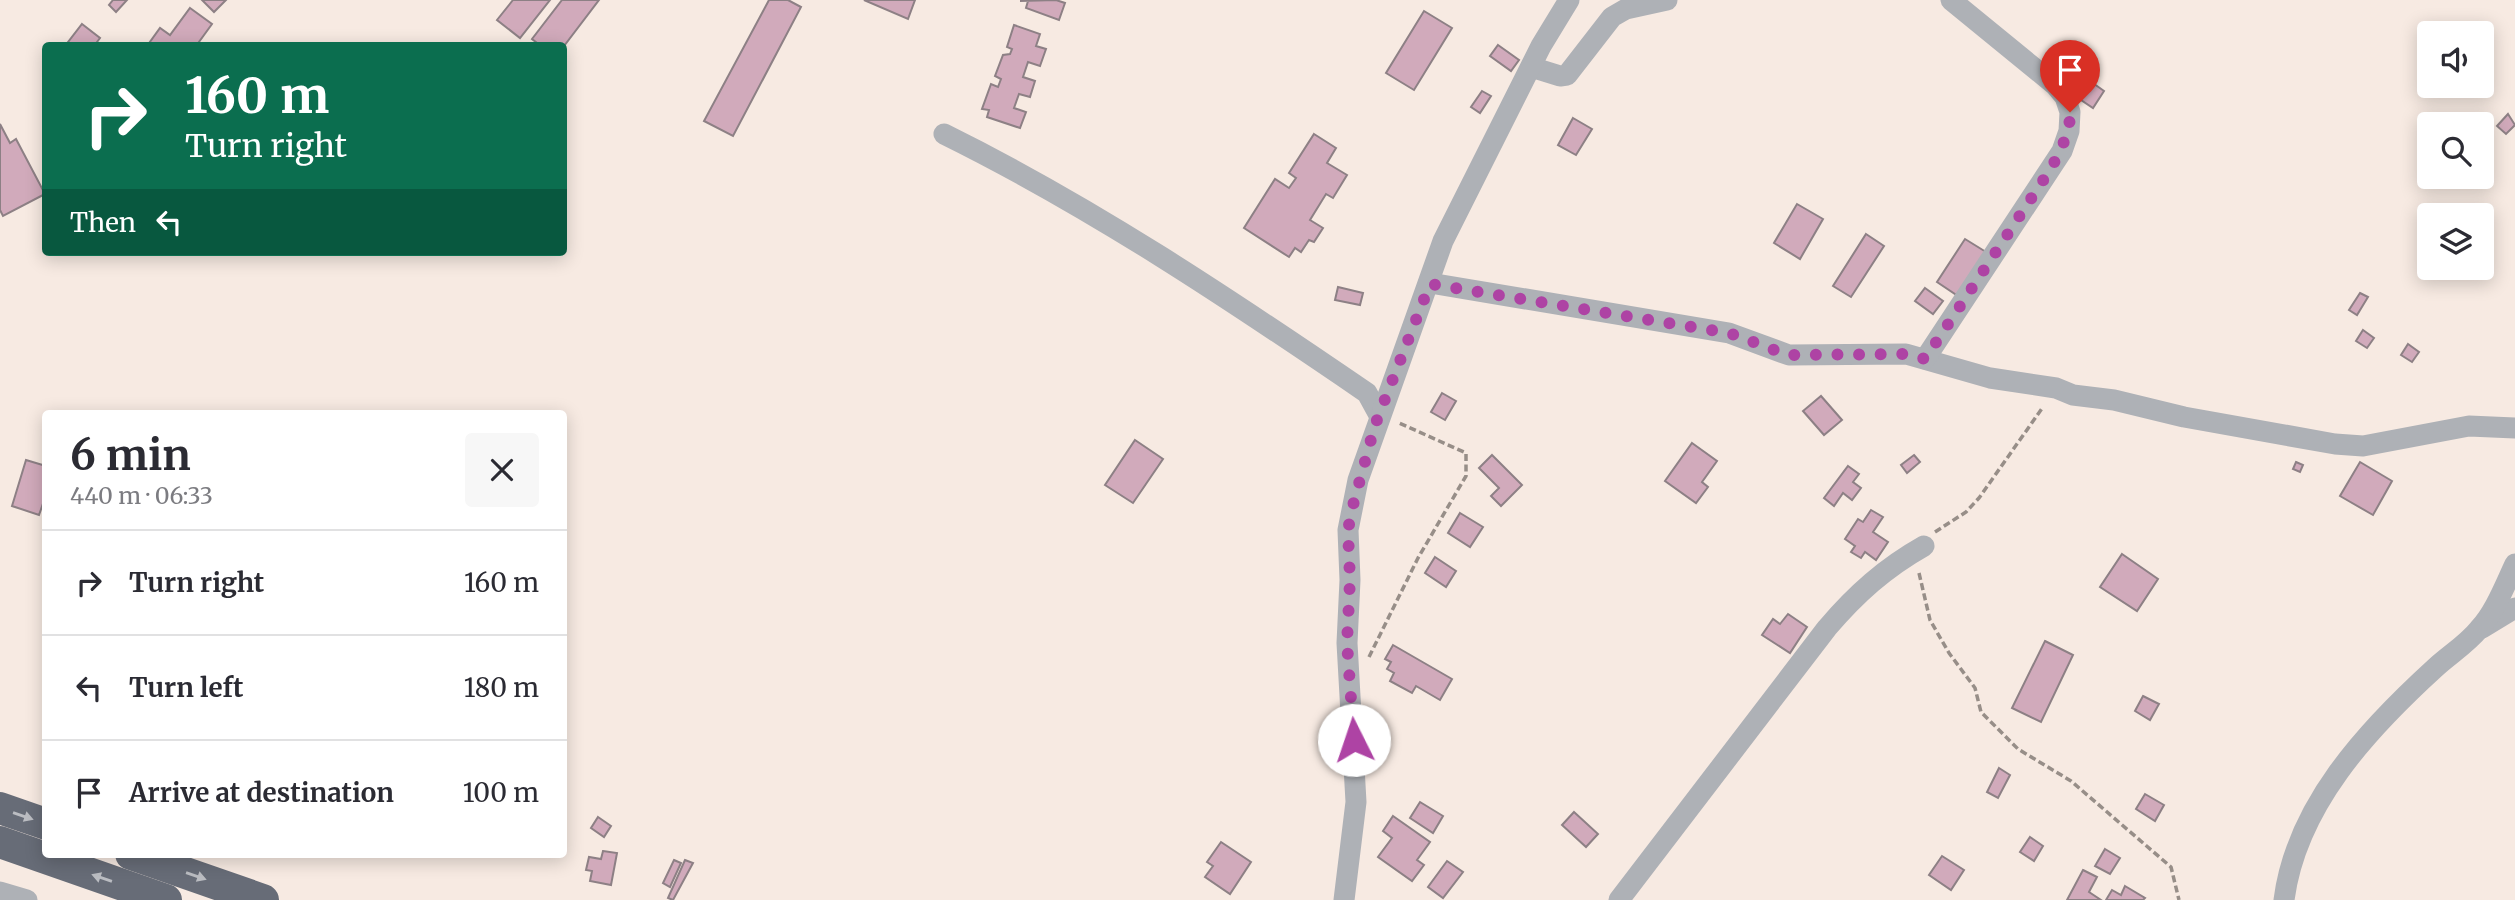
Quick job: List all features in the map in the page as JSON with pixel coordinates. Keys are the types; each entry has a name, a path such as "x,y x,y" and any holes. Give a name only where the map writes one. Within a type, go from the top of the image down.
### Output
{"highway":[{"path":"0,808 42,823"},
{"path":"0,842 42,857"},
{"path":"46,858 166,900"},
{"path":"142,858 263,900"}],"street":[{"path":"1344,900 1356,802 1347,643 1350,580 1348,530 1358,480 1379,415 1430,284 1443,241 1531,67 1569,0"},
{"path":"1531,67 1560,76 1567,75 1612,17 1626,9 1667,0"},
{"path":"1925,359 2042,184 2069,131 2070,112 2065,97 2055,85 1951,0"},
{"path":"944,134 1014,169 1133,239 1367,393 1379,415"},
{"path":"1430,284 1729,333 1788,355 1906,354 1990,378 2056,387 2073,395 2114,400 2184,417 2335,444 2376,444 2469,426 2515,428"},
{"path":"1619,900 1709,778 1827,628 1853,598 1889,565 1924,546"},
{"path":"2480,629 2515,564"},
{"path":"2284,900 2293,855 2305,824 2383,719 2435,667 2480,629 2515,608"},
{"path":"0,892 27,900"}],"path":[{"path":"2056,387 1979,498 1966,512 1933,533 1924,546 1918,566 1930,620 1949,653 1975,688 1981,712 2018,749 2071,782 2171,867 2179,900"},
{"path":"1351,692 1418,558 1466,476 1466,453 1379,415"}],"building":[{"path":"113,0 127,0 116,12 109,5"},
{"path":"202,0 226,0 214,12"},
{"path":"513,0 550,0 520,38 497,20"},
{"path":"562,0 599,0 567,42 536,42 532,39"},
{"path":"769,0 788,0 801,7 733,136 704,121"},
{"path":"864,0 915,0 908,19"},
{"path":"1056,0 1065,3 1059,20 1026,8 1028,1 1020,1"},
{"path":"190,8 212,24 199,42 150,42 160,28 170,35"},
{"path":"1424,11 1452,28 1414,90 1386,73"},
{"path":"82,24 100,38 97,42 68,42"},
{"path":"1014,25 1040,34 1036,46 1046,49 1040,66 1028,62 1023,77 1035,81 1030,97 1019,94 1014,108 1026,112 1020,128 987,117 989,110 982,109 991,84 998,87 1001,79 995,76 1003,55 1010,54 1012,49 1007,47"},
{"path":"1498,45 1519,60 1511,71 1490,56"},
{"path":"2090,81 2104,91 2093,108 2078,98"},
{"path":"1482,91 1491,96 1480,113 1471,107"},
{"path":"2508,114 2515,125 2506,134 2497,126"},
{"path":"1573,118 1592,129 1576,155 1558,145"},
{"path":"0,124 10,143 16,139 42,188 42,196 3,216 0,210"},
{"path":"1314,134 1336,148 1327,163 1347,175 1333,198 1326,194 1310,220 1323,228 1314,242 1309,240 1301,252 1295,248 1289,257 1244,228 1275,179 1289,188 1296,178 1289,173"},
{"path":"1797,204 1823,219 1800,259 1774,243"},
{"path":"1866,234 1884,246 1851,297 1833,286"},
{"path":"1965,239 1986,252 1958,296 1937,282"},
{"path":"1338,287 1363,293 1360,305 1335,300"},
{"path":"1925,288 1943,301 1933,314 1915,301"},
{"path":"2360,293 2368,297 2357,315 2349,310"},
{"path":"2363,330 2374,338 2367,348 2356,341"},
{"path":"2408,344 2419,352 2412,362 2401,355"},
{"path":"1442,393 1456,401 1445,420 1431,412"},
{"path":"1821,396 1842,420 1824,435 1803,411"},
{"path":"1135,440 1163,459 1133,503 1105,485"},
{"path":"1692,443 1717,461 1702,482 1708,487 1696,503 1665,481"},
{"path":"1492,455 1522,485 1501,506 1491,496 1499,488 1479,468"},
{"path":"1914,455 1920,462 1907,473 1901,465"},
{"path":"26,460 42,465 42,506 39,515 12,506"},
{"path":"2296,462 2303,465 2300,472 2293,469"},
{"path":"2360,462 2392,481 2373,515 2340,496"},
{"path":"1848,466 1859,474 1853,482 1861,488 1852,500 1843,493 1834,506 1824,498"},
{"path":"1871,510 1883,517 1873,532 1888,542 1876,560 1865,552 1861,558 1851,552 1855,546 1845,539 1858,519 1863,522"},
{"path":"1460,513 1483,527 1470,547 1448,533"},
{"path":"2122,554 2158,579 2137,611 2100,587"},
{"path":"1435,557 1456,571 1446,587 1425,573"},
{"path":"1788,614 1807,627 1790,653 1762,635 1773,619 1780,624"},
{"path":"2045,641 2073,655 2041,722 2012,708"},
{"path":"1393,645 1452,679 1440,700 1416,686 1412,693 1390,681 1394,673 1387,669 1391,662 1385,659"},
{"path":"2143,696 2159,704 2150,720 2135,711"},
{"path":"1999,768 2010,775 1998,798 1987,792"},
{"path":"2145,794 2164,805 2155,821 2136,809"},
{"path":"1420,802 1443,816 1433,833 1410,818"},
{"path":"1574,812 1598,834 1586,847 1562,825"},
{"path":"1393,816 1430,842 1417,860 1424,865 1412,881 1378,857 1392,838 1383,831"},
{"path":"598,817 611,826 604,837 591,828"},
{"path":"2030,837 2043,846 2034,861 2020,852"},
{"path":"1221,842 1251,862 1230,894 1205,877 1213,866 1207,862"},
{"path":"2105,849 2120,858 2110,874 2095,866"},
{"path":"603,851 617,853 611,885 590,881 592,871 586,870 589,857 601,859"},
{"path":"1942,856 1964,870 1951,890 1929,875"},
{"path":"674,860 681,863 670,887 663,883"},
{"path":"685,860 693,863 673,900 668,898"},
{"path":"1447,861 1463,872 1443,898 1428,887"},
{"path":"2083,870 2097,877 2089,892 2101,900 2067,900"},
{"path":"2125,886 2145,898 2106,900 2112,890 2121,895"}],"route":[{"path":"1354,740 1347,643 1350,580 1348,530 1358,480 1375,425 1430,284 1729,333 1750,338 1788,355 1906,354 1925,359 2062,151 2069,131 2070,112"}]}
